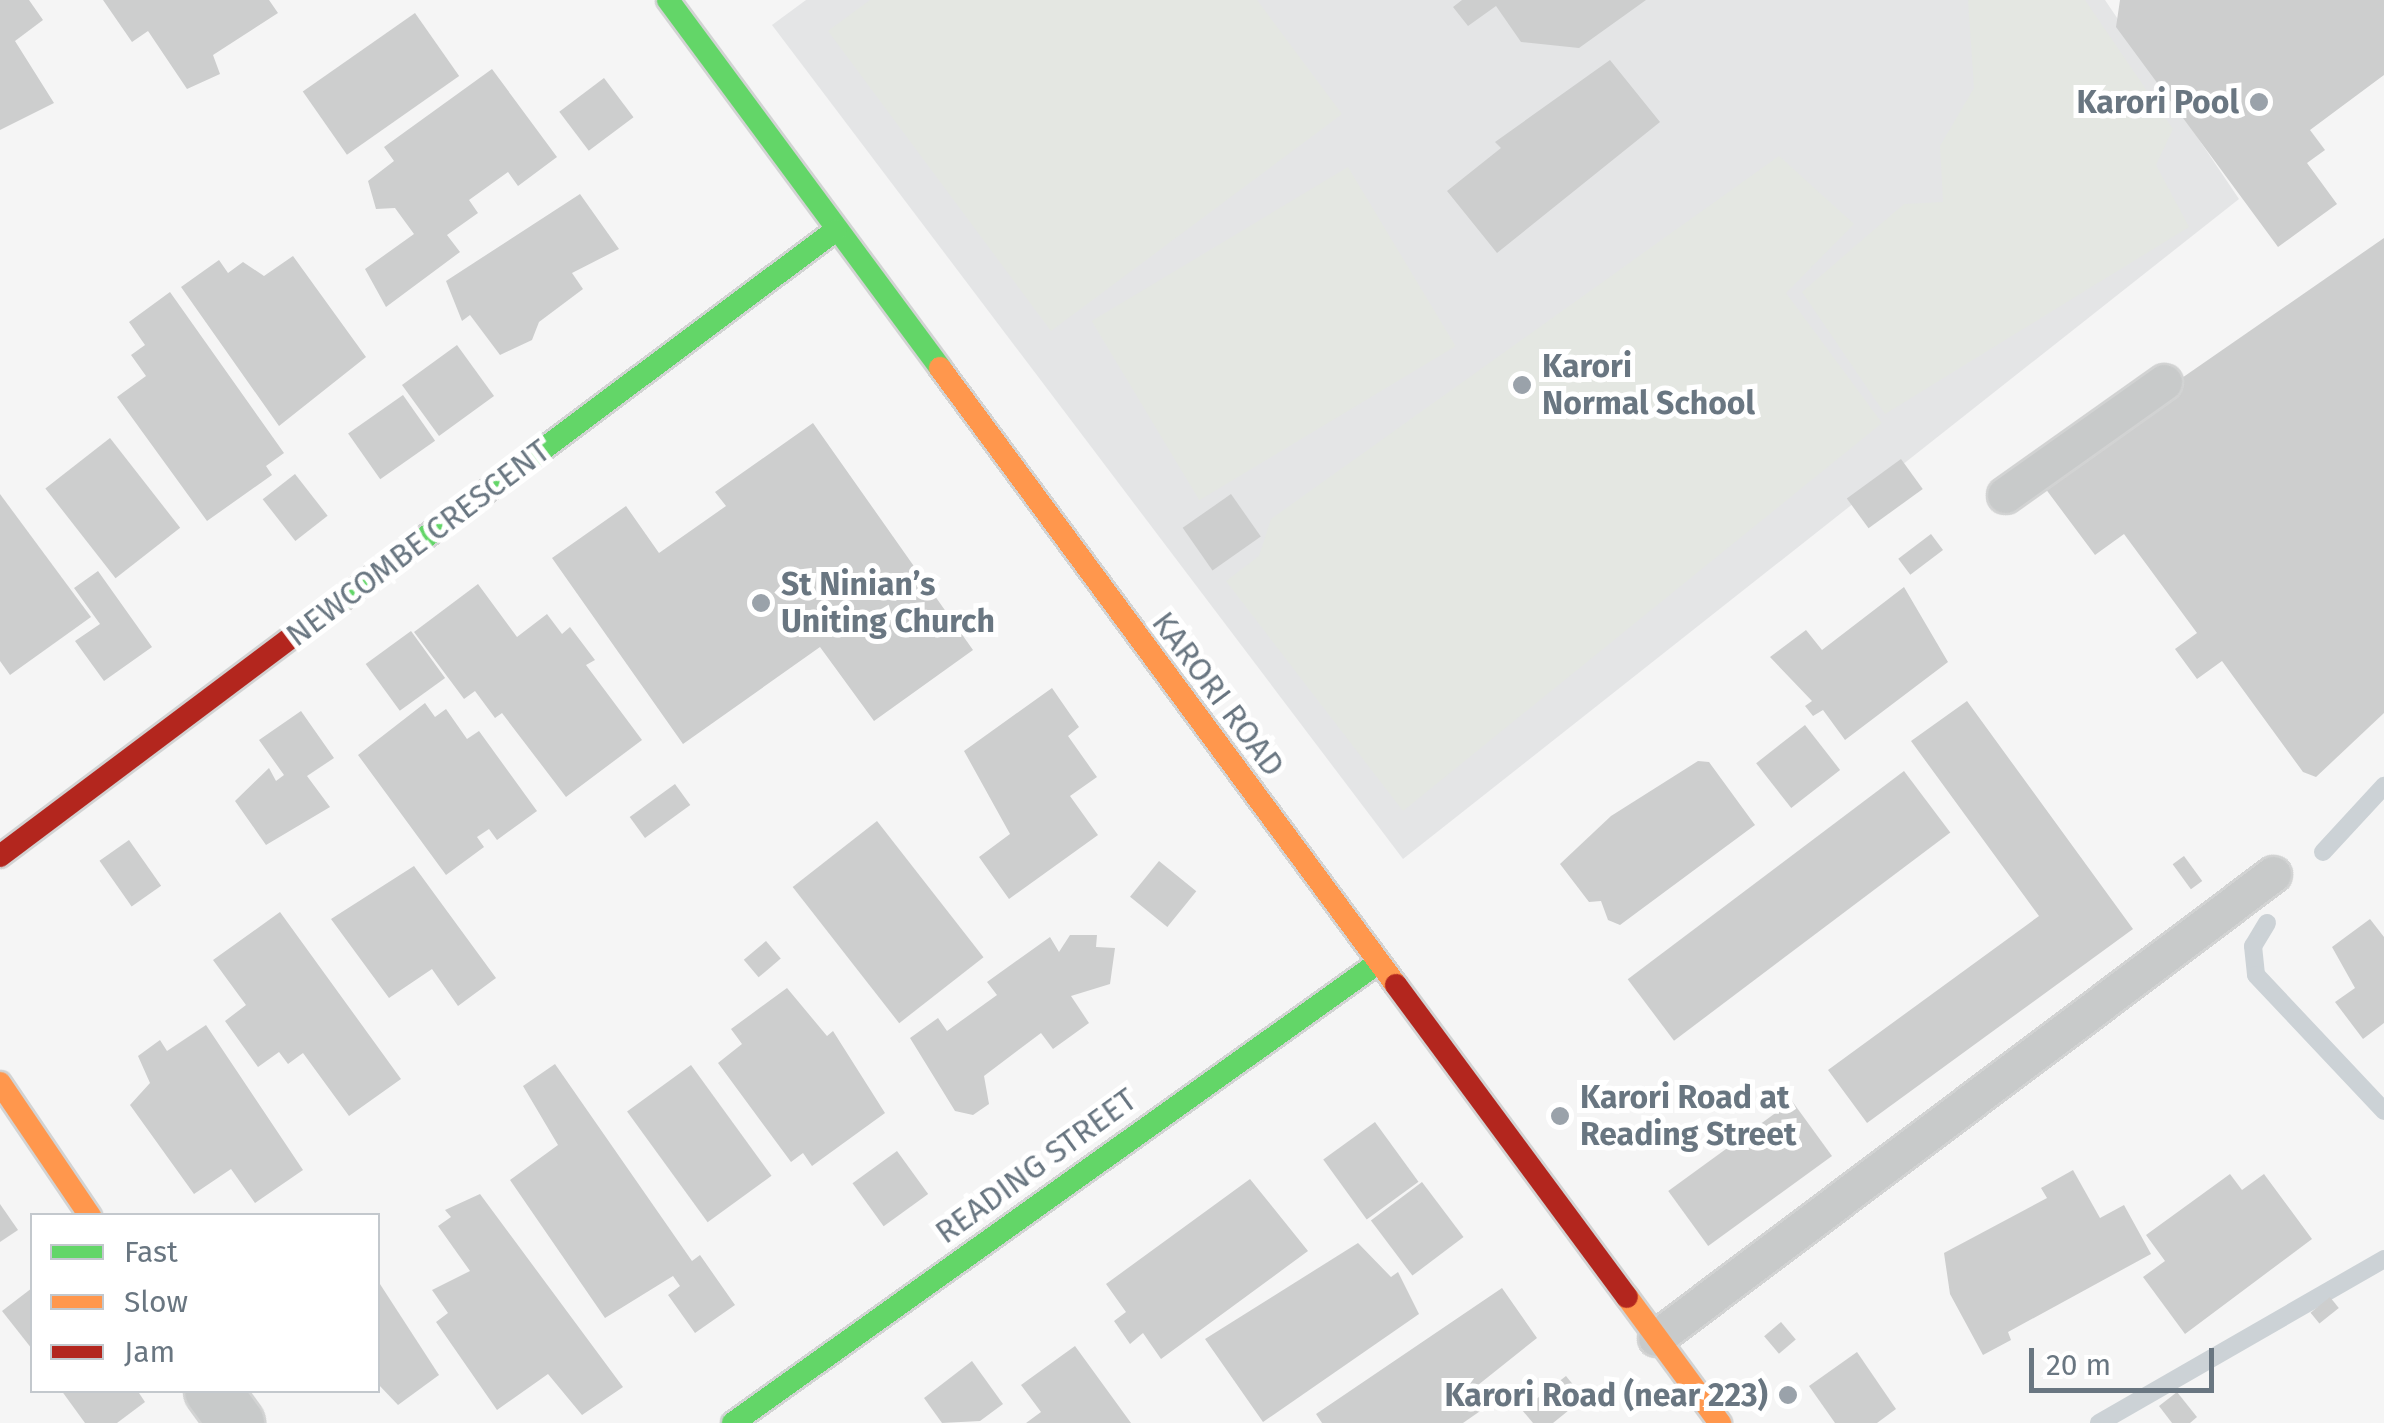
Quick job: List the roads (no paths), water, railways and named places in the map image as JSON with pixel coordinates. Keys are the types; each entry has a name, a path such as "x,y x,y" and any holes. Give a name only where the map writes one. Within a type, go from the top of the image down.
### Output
{"street":[{"name":"KARORI ROAD","path":"678,4 836,230 1720,1423"},
{"name":"NEWCOMBE CRESCENT","path":"0,856 836,230"},
{"name":"READING STREET","path":"733,1423 1378,963"},
{"path":"0,1084 88,1213"},
{"path":"214,1393 236,1423"}],"lane":[{"path":"2006,495 2164,382"},
{"path":"1656,1338 2273,874"}],"waterway":[{"path":"2323,852 2384,786"},
{"path":"2267,923 2253,946 2256,975 2384,1111"},
{"path":"2099,1423 2384,1259"}],"place":[{"name":"Karori Pool","path":"2259,102"},
{"name":"Karori Normal School","path":"1522,385"},
{"name":"St Ninian’s Uniting Church","path":"761,603"},
{"name":"Karori Road at Reading Street","path":"1560,1116"},
{"name":"Karori Road (near 223)","path":"1788,1395"}]}
